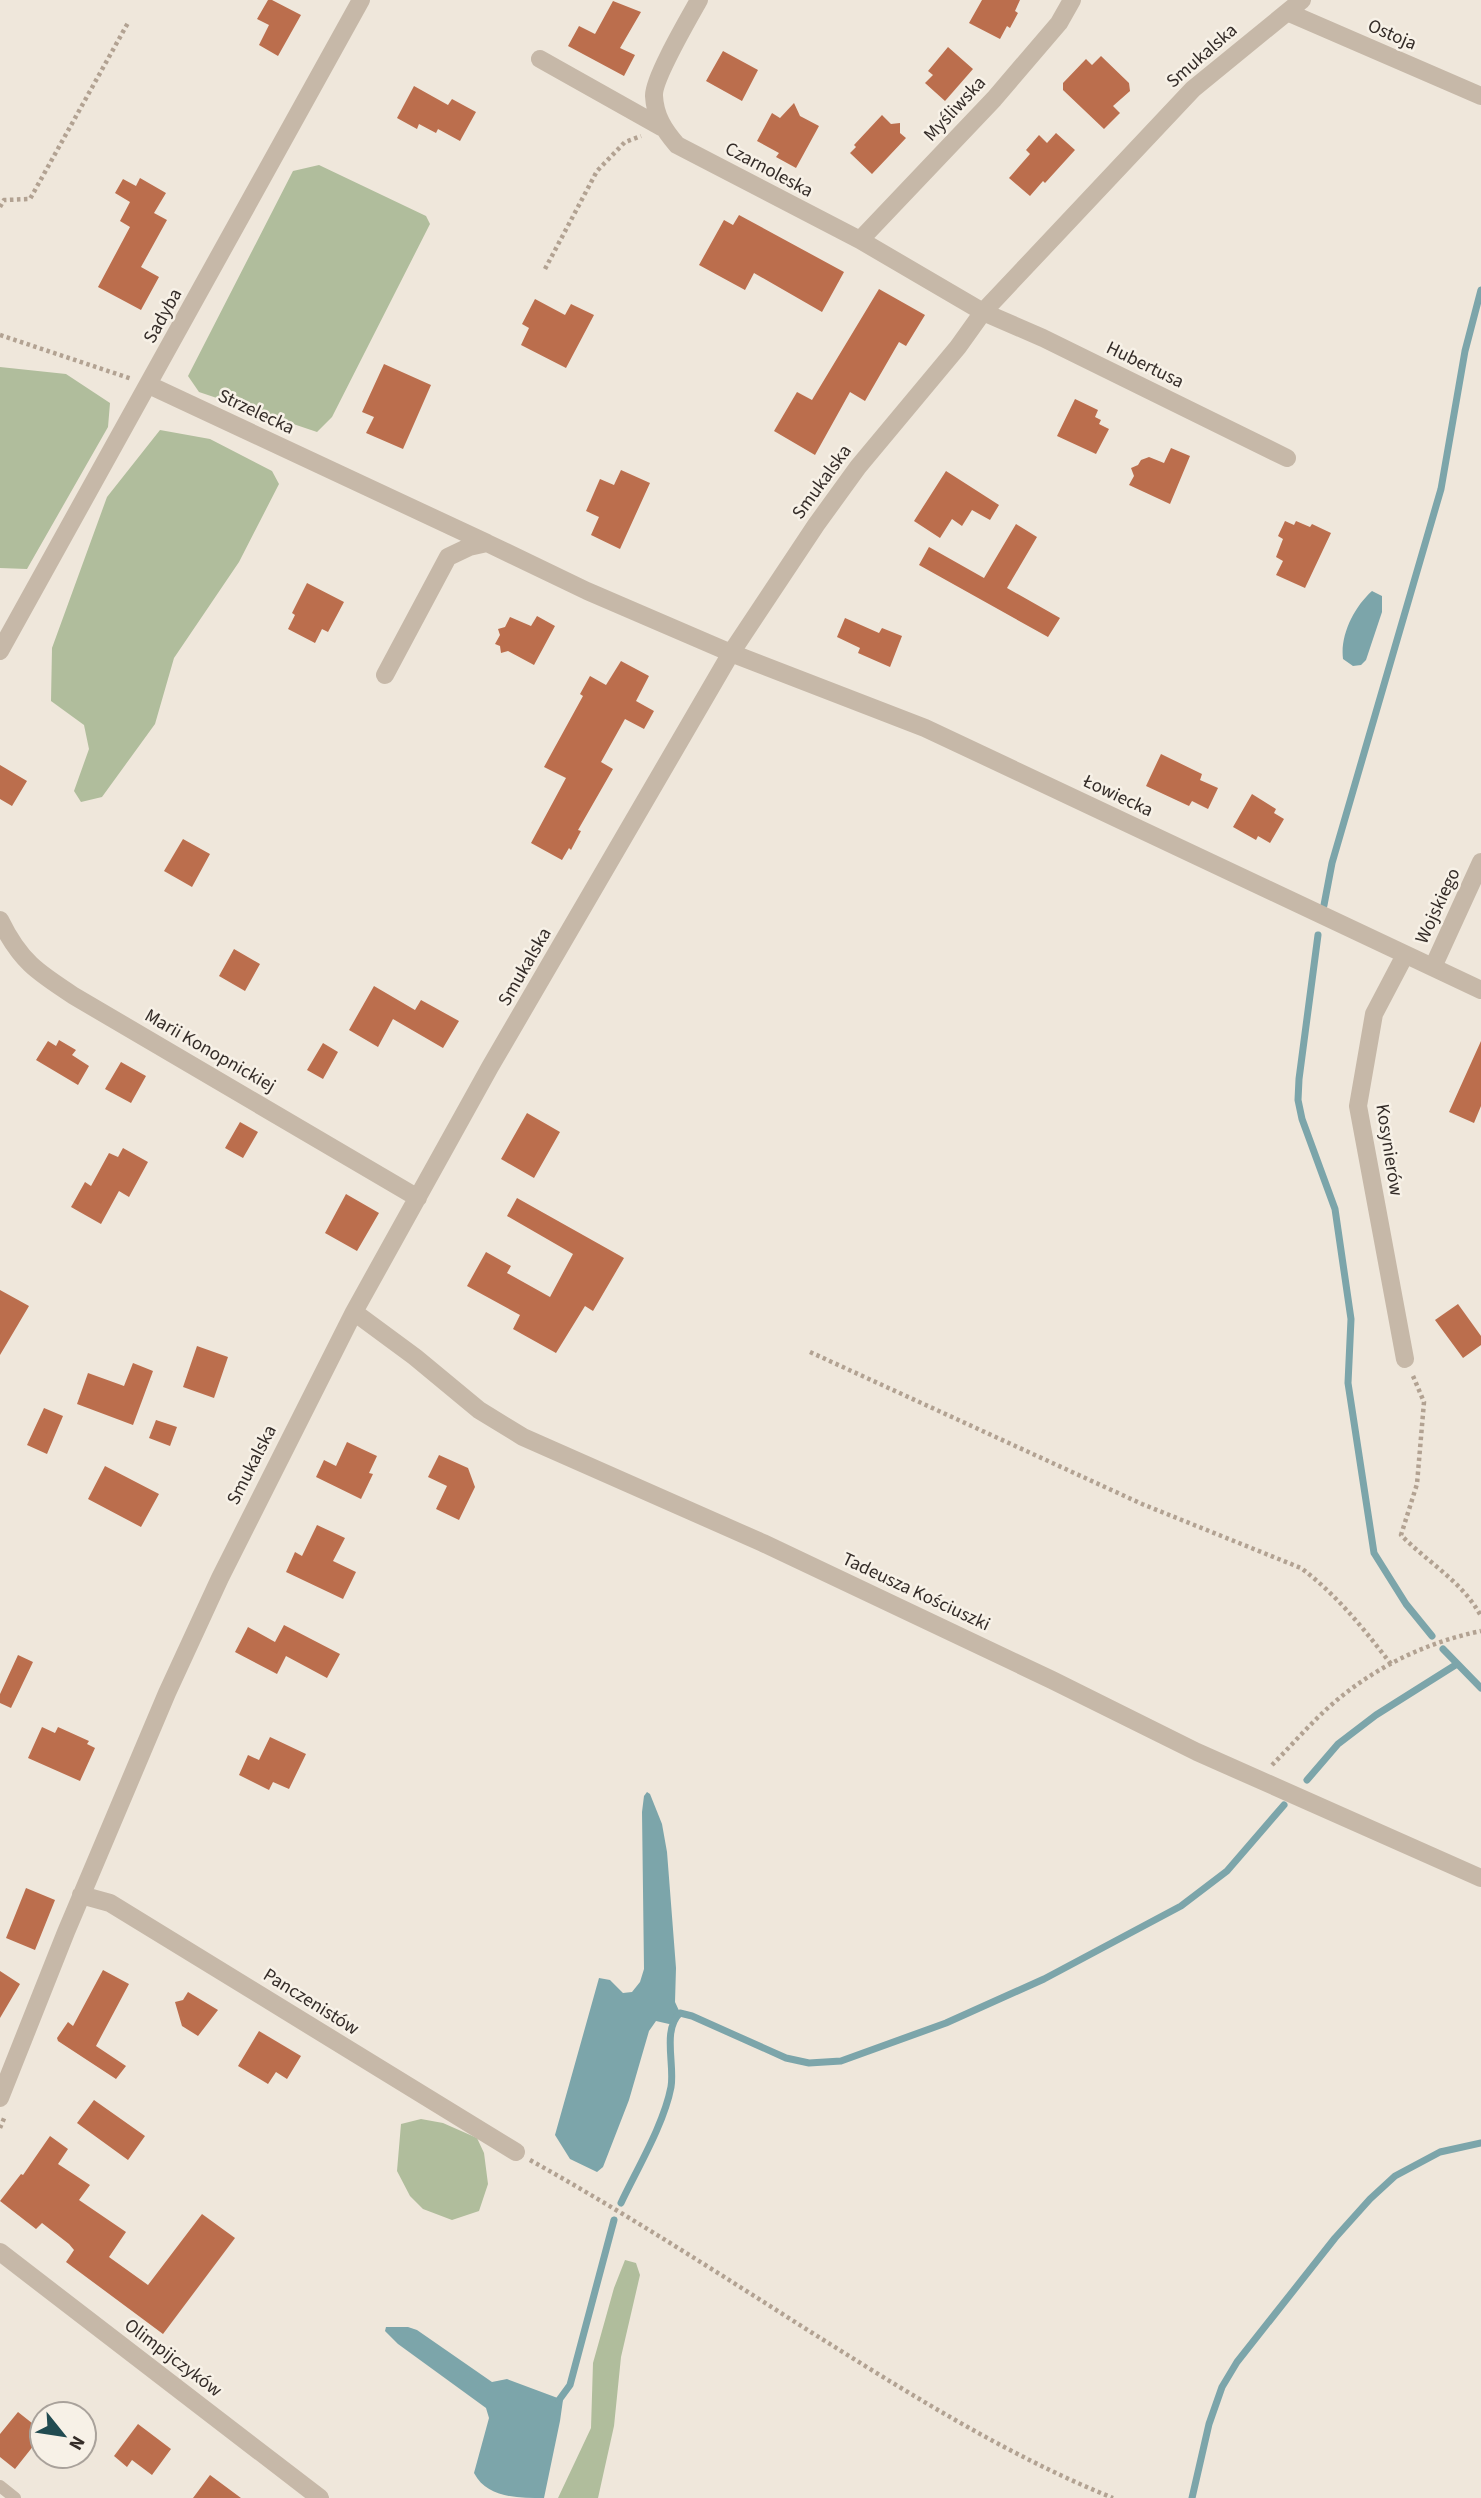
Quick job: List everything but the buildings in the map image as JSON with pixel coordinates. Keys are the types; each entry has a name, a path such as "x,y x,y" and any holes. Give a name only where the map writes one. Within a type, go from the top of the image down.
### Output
{"street":[{"name":"Sadyba","path":"0,652 361,0"},
{"path":"662,127 653,94 665,63 699,0"},
{"name":"Myśliwska","path":"860,240 994,99 1059,23 1072,0"},
{"name":"Smukalska","path":"0,2098 81,1895 219,1578 354,1312 490,1067 731,653 858,467 984,312 1193,89 1302,0"},
{"name":"Ostoja","path":"1287,12 1481,96"},
{"name":"Czarnoleska","path":"540,59 662,127 677,145 860,240 984,312"},
{"name":"Hubertusa","path":"984,312 1043,338 1287,458"},
{"name":"Strzelecka","path":"149,385 487,542 586,591 731,653"},
{"path":"385,675 448,557 487,542"},
{"name":"Łowiecka","path":"731,653 925,728 1481,990"},
{"name":"Wojskiego","path":"1433,967 1481,862"},
{"name":"Marii Konopnickiej","path":"0,920 10,939 34,970 418,1198"},
{"name":"Kosynierów","path":"1405,955 1374,1014 1359,1106 1405,1359"},
{"name":"Tadeusza Kościuszki","path":"354,1312 415,1356 479,1410 523,1437 763,1543 1197,1752 1481,1878"},
{"name":"Panczenistów","path":"81,1895 110,1903 516,2152"},
{"name":"Olimpijczyków","path":"0,2252 320,2498"}],"lane":[{"path":"0,2486 15,2498"}],"path":[{"path":"0,207 4,200 30,199 130,21"},
{"path":"545,269 597,171 625,142 662,127"},
{"path":"0,335 149,385"},
{"path":"810,1353 1142,1504 1301,1568 1324,1585 1350,1612 1391,1664"},
{"path":"1405,1359 1424,1402 1417,1485 1401,1535 1471,1598 1481,1616"},
{"path":"1259,1778 1336,1701 1379,1669 1421,1648 1481,1631"},
{"path":"0,2127 5,2115"},
{"path":"516,2152 638,2222 978,2434 1078,2484 1113,2498"}],"green space":[{"path":"319,165 426,216 430,224 332,417 317,432 199,392 188,376 293,171"},
{"path":"0,367 66,374 110,403 108,427 27,569 0,568"},
{"path":"160,430 210,439 272,471 279,484 239,562 174,658 155,724 102,797 81,802 74,791 89,749 84,725 51,701 52,648 107,497"},
{"path":"421,2119 443,2123 477,2138 484,2153 488,2184 479,2211 452,2220 423,2209 410,2196 397,2171 401,2124"},
{"path":"625,2260 636,2263 640,2275 621,2357 614,2426 598,2498 558,2498 591,2428 593,2363 614,2288"}],"water":[{"path":"1372,591 1382,596 1382,612 1366,660 1361,665 1353,666 1343,659 1346,631 1359,605"},
{"path":"647,1792 662,1824 667,1852 676,1968 675,2002 681,2015 676,2023 656,2021 649,2031 629,2100 603,2167 597,2172 570,2159 555,2135 599,1978 610,1980 623,1993 632,1992 640,1982 644,1969 642,1812"},
{"path":"386,2327 408,2327 417,2330 492,2382 507,2379 563,2400 544,2498 504,2495 480,2481 474,2473 489,2418 486,2408 398,2344 385,2331"}],"waterway":[{"path":"1324,905 1332,863 1441,489 1465,351 1481,290"},
{"path":"1318,935 1298,1100 1302,1119 1335,1209 1351,1319 1348,1383 1374,1553 1406,1604 1432,1636"},
{"path":"1443,1649 1481,1688"},
{"path":"1307,1780 1338,1744 1376,1715 1457,1664"},
{"path":"621,2203 656,2131 667,2101 672,2078 670,2038 680,2013 786,2058 809,2063 841,2061 946,2023 1044,1979 1181,1906 1227,1871 1284,1805"},
{"path":"1192,2498 1209,2424 1222,2387 1237,2362 1335,2238 1395,2176 1440,2152 1481,2143"},
{"path":"559,2400 570,2385 614,2220"}]}
